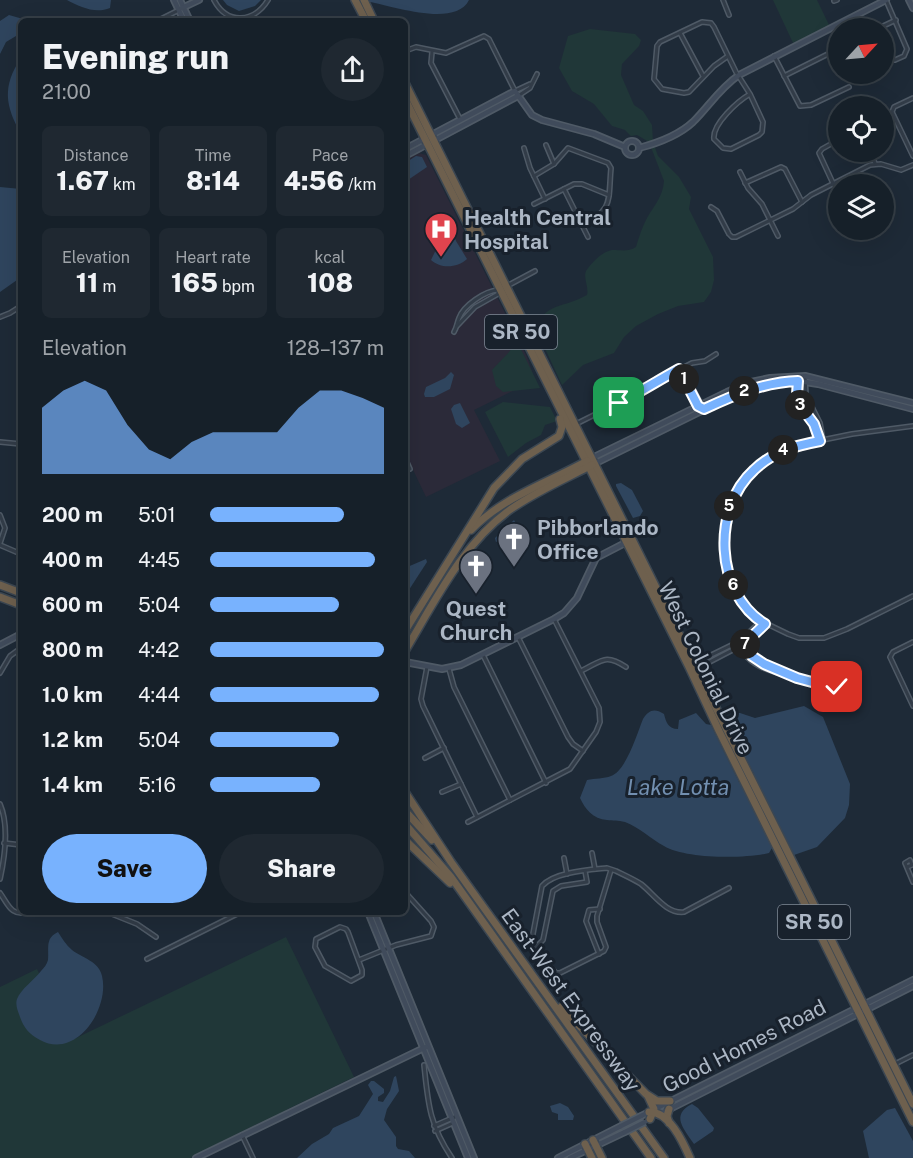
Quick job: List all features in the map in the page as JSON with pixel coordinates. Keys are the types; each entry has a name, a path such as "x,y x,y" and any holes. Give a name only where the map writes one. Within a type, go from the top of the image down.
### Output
{"highway":[{"path":"355,0 361,12 368,18"},
{"path":"364,0 370,18"},
{"name":"West Colonial Drive","path":"408,90 554,399 590,463 787,860 836,948 899,1095 913,1122"},
{"name":"West Colonial Drive","path":"408,104 430,140"},
{"name":"West Colonial Drive","path":"503,288 575,424 620,532 636,549 692,668"},
{"path":"408,626 489,495 508,471 528,454 561,434 562,425 554,399"},
{"path":"459,544 499,506 590,463"},
{"path":"408,646 448,580 484,533 510,510 590,463"},
{"path":"0,587 18,593"},
{"path":"0,597 18,604"},
{"path":"408,797 451,862"},
{"path":"408,815 451,862"},
{"path":"408,827 451,877 475,912"},
{"path":"408,843 447,880 475,912"},
{"name":"West Colonial Drive","path":"787,860 820,935 894,1064 913,1106"},
{"name":"East-West Expressway","path":"451,862 664,1158"},
{"name":"East-West Expressway","path":"475,912 649,1158"},
{"path":"820,935 836,948"},
{"path":"539,984 646,1094 652,1102 652,1115 669,1122"},
{"path":"646,1094 657,1101 670,1101"},
{"path":"899,1095 905,1096 913,1106"},
{"path":"669,1109 667,1116 669,1122 690,1158"},
{"path":"594,1143 602,1158"},
{"path":"587,1147 592,1158"}],"street":[{"path":"174,0 188,18"},
{"path":"180,0 183,18"},
{"path":"163,18 199,0"},
{"path":"214,0 222,12 232,18 242,18 254,16 268,0"},
{"path":"723,0 729,15"},
{"path":"408,50 416,47 433,52 451,52 484,36 489,39 516,94 532,115 542,120 594,134 625,147 626,152 631,155 639,148 656,143 686,128 728,82 739,75 886,0 903,36 907,53 894,60"},
{"path":"909,0 913,8"},
{"path":"728,56 704,76 692,90 684,93 662,89 654,79 657,46 660,42 702,22 711,23 750,94 763,122 762,132 731,149 723,148 714,139 716,127 736,104 750,94"},
{"path":"680,33 704,76"},
{"path":"433,52 430,58 431,63 461,121"},
{"path":"784,76 828,54"},
{"path":"774,56 800,106 811,105 849,87"},
{"path":"408,154 484,108 530,88 537,74"},
{"path":"408,148 468,123 516,94"},
{"path":"913,98 894,107 892,112 913,156"},
{"path":"468,123 484,108"},
{"path":"625,147 631,141 637,143 639,148"},
{"path":"546,145 554,164"},
{"path":"828,146 819,153 828,174"},
{"path":"524,148 545,199"},
{"path":"534,176 554,164 568,148 608,163 611,168 606,208 599,216 582,225"},
{"path":"854,174 875,164 901,170 913,165"},
{"path":"745,183 781,167 785,169 802,202"},
{"path":"740,172 745,183 762,204 777,236"},
{"path":"534,204 579,184 609,195"},
{"path":"711,207 717,211 732,237 736,237 828,186"},
{"path":"564,189 588,237"},
{"path":"454,332 458,326 459,317 471,303 495,289 503,288 536,271"},
{"path":"0,317 18,308"},
{"path":"575,424 692,363 705,361 716,354"},
{"path":"681,369 701,406"},
{"path":"590,463 751,382 770,378 802,379 913,403"},
{"path":"802,379 913,409"},
{"path":"802,379 806,395 820,423 822,440"},
{"path":"802,379 797,394 799,404 814,424 822,440"},
{"path":"913,426 879,429 786,448 766,459 745,480 729,507 725,524 727,566 731,582 742,602 763,622 799,638 824,638 913,596"},
{"path":"0,442 18,444"},
{"path":"408,465 410,469"},
{"path":"0,515 5,528 0,544 18,553"},
{"path":"408,663 449,669 483,655 554,619 564,613 577,598 596,558 628,541"},
{"path":"468,822 570,769 596,732 601,716 599,708 554,619"},
{"path":"692,668 740,641 763,622"},
{"path":"692,668 742,645 763,622"},
{"path":"0,645 18,636"},
{"path":"519,637 568,737 583,752"},
{"path":"740,641 748,658 758,666 780,674 837,687"},
{"path":"913,642 893,652 890,657 913,706"},
{"path":"0,673 10,656 18,650"},
{"path":"483,655 546,783"},
{"path":"581,671 608,658 615,659 626,667"},
{"path":"427,667 421,699 477,817"},
{"path":"449,669 454,687 510,800"},
{"path":"425,758 444,748"},
{"path":"442,792 461,784"},
{"path":"0,804 4,821 0,879"},
{"path":"4,843 18,845"},
{"path":"592,853 595,870"},
{"path":"564,858 567,874"},
{"path":"907,867 913,882"},
{"path":"611,870 597,922 606,947 604,951 556,973 535,948 532,939 542,886 555,876 611,870 641,885 668,909 678,913 729,888"},
{"path":"535,948 543,940 554,889 587,882 585,872"},
{"path":"0,893 11,910 18,913"},
{"path":"358,960 385,949 431,936 434,927 431,921 408,895"},
{"path":"538,906 549,908"},
{"path":"599,954 586,921 589,910 600,909"},
{"path":"114,915 137,924 156,937"},
{"path":"147,959 235,915"},
{"path":"369,915 455,1120 468,1158"},
{"path":"375,915 385,949"},
{"path":"343,927 348,932 358,960 363,970 362,975 354,980 348,980 325,966 315,947 315,941 343,927"},
{"name":"Good Homes Road","path":"594,1143 625,1132 670,1101 764,1057 913,980"},
{"name":"Good Homes Road","path":"861,1008 913,986"},
{"path":"196,1158 425,1047"},
{"path":"894,1064 913,1055"},
{"path":"424,1065 429,1110 435,1131 452,1158"},
{"name":"Good Homes Road","path":"570,1158 622,1122 669,1109 733,1072"},
{"path":"434,1126 455,1120"},
{"path":"435,1131 455,1120"},
{"path":"455,1120 474,1158"},
{"path":"443,1122 445,1127"},
{"path":"242,1135 253,1158"},
{"name":"Good Homes Road","path":"558,1158 587,1147"}],"shaded area":[{"name":"Health Central Hospital","path":"419,153 426,155 527,357 535,380 474,410 500,461 426,497 408,459 408,158"}],"green space":[{"path":"773,0 817,0 828,23 828,28 794,45"},
{"path":"590,29 635,34 641,40 639,46 622,64 621,75 634,105 643,111 652,125 653,142 658,156 679,177 691,197 689,209 713,257 714,280 711,292 704,302 678,306 636,326 624,337 614,353 583,365 562,385 534,325 553,308 587,295 586,271 601,255 612,250 628,250 636,247 645,221 660,196 664,181 649,142 612,126 594,104 572,91 559,68 568,36"},
{"path":"517,341 540,388 503,392 496,386 492,370"},
{"path":"503,402 550,407 557,421 545,425 541,435 508,457 485,412"},
{"path":"286,937 354,1077 190,1158 0,1158 0,987 37,969 72,1040"}],"water":[{"path":"67,0 111,0 110,8 93,10"},
{"path":"223,0 261,0 255,6 239,11 227,5"},
{"path":"369,0 469,0 462,8 451,13 438,14 408,11"},
{"path":"9,15 20,18 18,35 6,42 0,54 0,21"},
{"path":"18,63 18,128 8,96 8,87"},
{"path":"416,156 422,157 427,167 408,180 408,161"},
{"path":"0,187 18,189 18,278 0,292"},
{"path":"447,217 449,217 456,241 467,259 449,266 439,265 431,260 447,227"},
{"path":"451,372 454,375 450,389 434,397 425,397 426,387 445,378"},
{"path":"460,403 470,423 462,428 456,424 451,409"},
{"path":"621,483 632,490 643,511 640,516 633,518 616,486"},
{"path":"514,520 520,531 496,542 495,538"},
{"path":"426,559 427,562 408,591 408,567"},
{"name":"Lake Lotta","path":"804,706 823,717 850,784 849,805 845,818 817,847 794,855 779,826 765,833 772,848 769,853 731,857 700,856 664,846 625,822 598,818 587,810 580,798 587,780 611,776 621,767 643,719 652,711 664,714 668,724 675,729 678,729 679,720 696,713 706,724 711,725 739,782 754,774 729,726 728,720 731,719 732,713 755,718"},
{"path":"58,932 72,950 90,960 97,967 102,976 103,989 101,1003 88,1028 78,1037 66,1043 53,1044 40,1040 27,1030 16,1004 21,992 46,964 49,940"},
{"path":"396,1076 399,1091 387,1109 384,1120 396,1137 398,1149 409,1151 415,1158 297,1158 312,1144 329,1134 333,1128 359,1116 373,1094 368,1085 371,1081 384,1089 384,1093 378,1097 378,1101 383,1102"},
{"path":"560,1103 568,1107 574,1116 573,1120 558,1120 558,1114 552,1112 550,1106"},
{"path":"692,1104 714,1128 694,1144 683,1128 680,1118 685,1108"},
{"path":"895,1108 913,1141 913,1158 869,1158 863,1131 887,1110"}],"place":[{"name":"Health Central Hospital","path":"441,258"},
{"name":"Pibborlando Office","path":"514,568"},
{"name":"Quest Church","path":"476,595"}],"route":[{"path":"619,403 650,388 679,369 698,406 704,409 753,388 798,381 799,404 814,424 820,441 786,448 766,459 754,469 736,492 725,524 727,567 737,594 747,608 765,624 744,644 752,656 757,661 791,676 837,687"}]}
